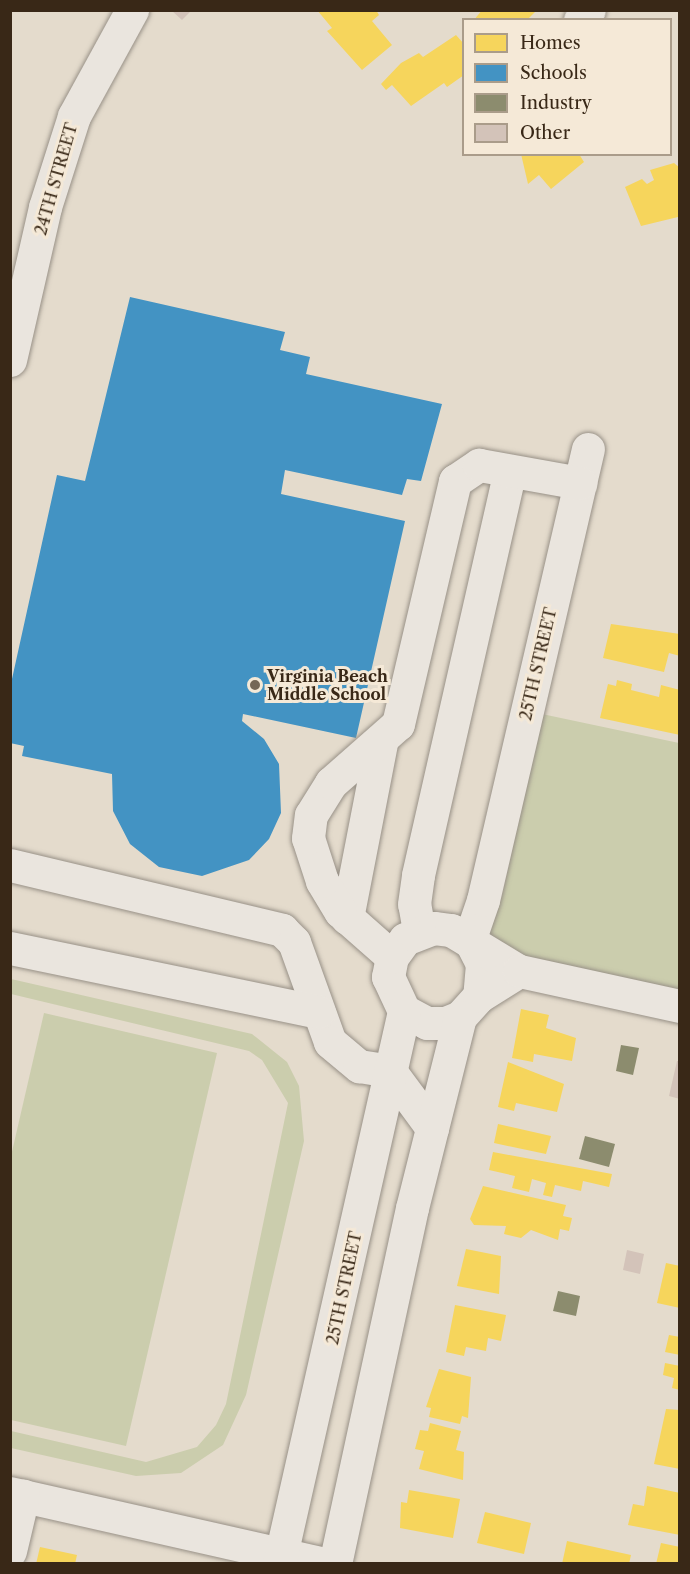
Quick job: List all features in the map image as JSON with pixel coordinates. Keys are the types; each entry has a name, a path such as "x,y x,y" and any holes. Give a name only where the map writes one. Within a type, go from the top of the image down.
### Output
{"street":[{"name":"24TH STREET","path":"10,360 45,207 74,116 132,10"},
{"name":"25TH STREET","path":"471,944 588,448"},
{"path":"519,971 470,1006 427,1023 404,1011 391,993 392,957 347,918 312,857 311,815 331,783 381,742 398,724 449,493 468,468 510,471 580,483"},
{"path":"510,471 418,875 414,904 427,929 471,944 519,971 680,1006"},
{"path":"347,918 381,742"},
{"path":"10,865 282,930 294,942 330,1042 359,1066 390,1071 432,1128"},
{"name":"25TH STREET","path":"392,957 427,929 460,919 488,879"},
{"path":"335,1563 432,1128 482,964 471,944"},
{"path":"10,948 318,1012"},
{"name":"25TH STREET","path":"280,1559 404,1011"},
{"path":"10,1551 17,1494 280,1559 324,1563"}],"green space":[{"path":"542,714 679,743 679,992 499,955 483,935 502,896"},
{"path":"11,979 252,1034 287,1062 299,1086 304,1141 246,1395 223,1445 181,1473 136,1476 11,1448 11,1431 146,1462 197,1447 216,1425 226,1404 288,1103 262,1060 249,1051 11,994"},
{"path":"44,1013 217,1053 126,1446 11,1420 11,1156"}],"building: Homes":[{"path":"317,10 376,10 379,15 372,21 392,45 362,70 327,31 332,28"},
{"path":"482,10 537,10 529,18 476,18"},
{"path":"456,35 462,42 462,76 447,87 444,83 411,106 392,85 386,90 381,84 401,63 419,53 423,57"},
{"path":"521,156 580,156 584,162 551,189 539,175 528,184"},
{"path":"674,163 680,168 678,217 641,226 625,187 642,179 647,184 654,180 650,170"},
{"path":"611,624 680,634 680,656 669,653 664,672 603,658"},
{"path":"617,680 632,684 631,690 659,697 661,685 680,690 680,735 600,718 608,684 616,686"},
{"path":"521,1009 549,1015 546,1028 576,1038 572,1061 534,1054 533,1062 512,1058"},
{"path":"508,1062 564,1084 557,1112 516,1103 514,1111 498,1107"},
{"path":"498,1124 551,1136 546,1154 494,1143"},
{"path":"493,1152 612,1174 609,1187 583,1181 581,1191 555,1185 552,1197 543,1195 546,1183 532,1179 529,1192 512,1188 515,1176 489,1170"},
{"path":"483,1186 566,1205 563,1216 572,1218 569,1231 560,1229 558,1240 531,1230 521,1238 504,1234 506,1226 474,1225 470,1219"},
{"path":"466,1249 501,1256 499,1294 457,1286"},
{"path":"666,1263 680,1266 680,1308 657,1303"},
{"path":"455,1305 506,1315 501,1341 488,1338 486,1351 466,1347 464,1356 446,1352"},
{"path":"669,1335 680,1337 680,1355 665,1352"},
{"path":"665,1363 680,1366 680,1390 672,1388 674,1378 663,1375"},
{"path":"439,1369 471,1377 468,1418 462,1416 460,1424 429,1417 431,1408 426,1407"},
{"path":"666,1409 680,1410 680,1469 654,1464"},
{"path":"430,1423 461,1431 456,1450 464,1452 463,1480 419,1469 424,1451 415,1449 420,1430 428,1431"},
{"path":"647,1486 680,1493 680,1535 628,1525 633,1504 644,1506"},
{"path":"409,1490 460,1499 453,1538 400,1528 401,1502 407,1503"},
{"path":"485,1512 531,1523 524,1554 477,1543"},
{"path":"567,1541 631,1555 629,1564 562,1564"},
{"path":"661,1543 680,1547 680,1564 656,1564"},
{"path":"40,1547 77,1555 75,1564 36,1564"}],"building: Schools":[{"path":"130,297 285,332 280,350 310,357 306,374 442,404 421,481 407,479 402,495 285,470 281,494 405,521 356,738 243,714 242,721 264,739 279,764 281,813 269,839 249,860 202,876 159,867 130,844 113,811 112,774 22,756 24,746 10,743 10,688 57,475 85,481"}],"building: Industry":[{"path":"621,1045 639,1048 633,1075 616,1071"},
{"path":"585,1136 615,1144 609,1167 579,1159"},
{"path":"558,1291 580,1296 576,1316 553,1311"}],"building: Other":[{"path":"171,10 192,10 182,20"},
{"path":"677,1061 680,1061 680,1099 669,1096"},
{"path":"627,1250 644,1254 640,1274 623,1270"}],"place":[{"name":"Virginia Beach Middle School","path":"255,685"}]}
